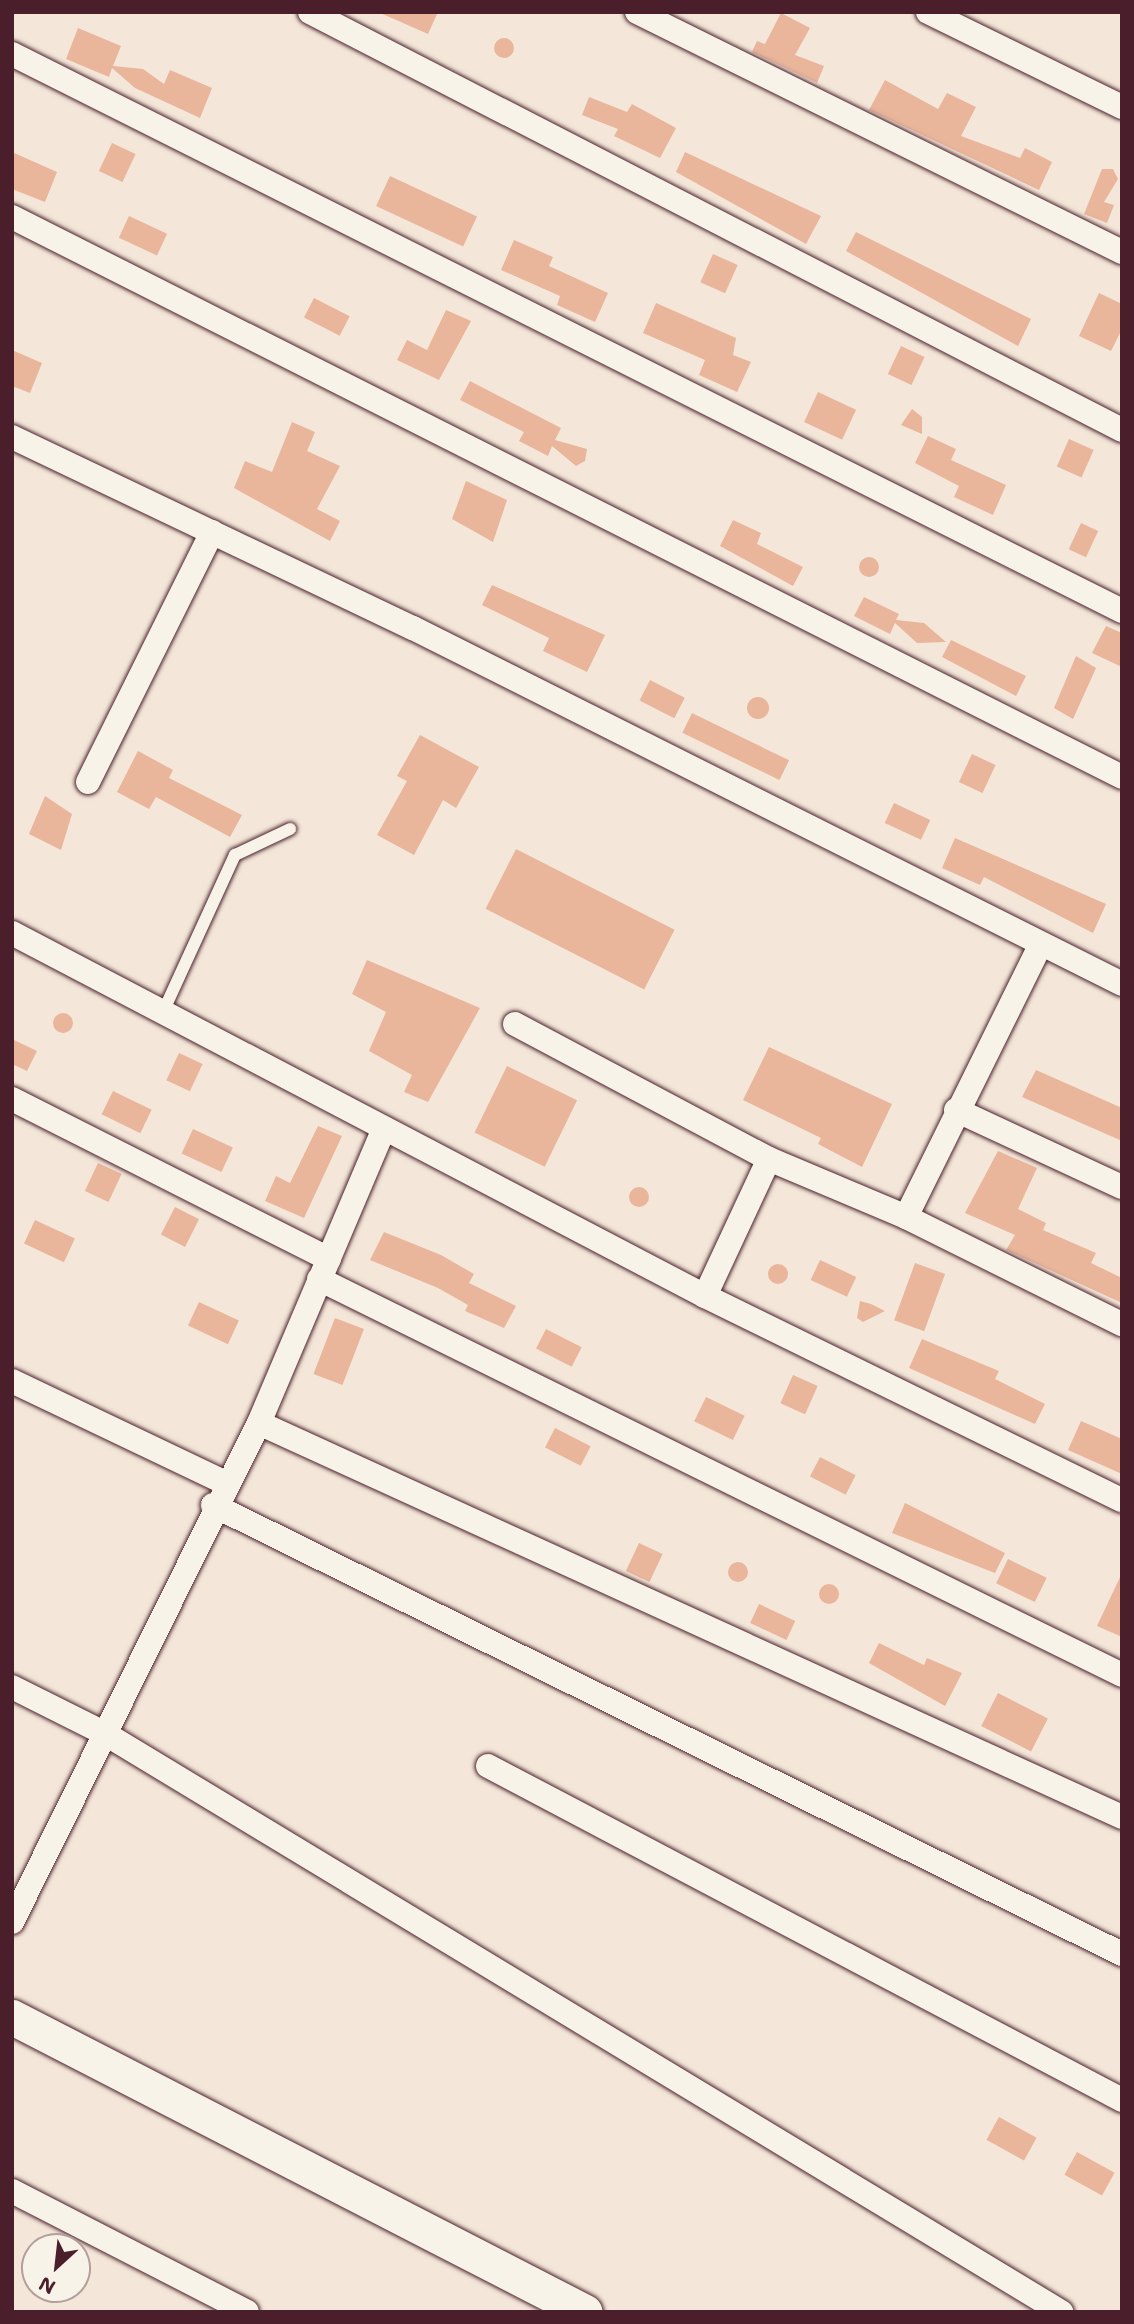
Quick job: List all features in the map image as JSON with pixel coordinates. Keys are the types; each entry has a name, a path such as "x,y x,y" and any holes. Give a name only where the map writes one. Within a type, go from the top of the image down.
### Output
{"street":[{"path":"310,12 1122,430"},
{"path":"637,12 1122,252"},
{"path":"928,12 1122,107"},
{"path":"12,54 1122,611"},
{"path":"12,217 1122,777"},
{"path":"12,438 212,532 1040,948 1122,984"},
{"path":"88,782 212,532"},
{"path":"12,933 705,1296 1122,1500"},
{"path":"906,1217 956,1110 1040,948"},
{"path":"515,1024 769,1159 906,1217 1122,1324"},
{"path":"12,1099 324,1269 1122,1675"},
{"path":"956,1110 1122,1187"},
{"path":"12,1922 224,1482 259,1423 384,1129"},
{"path":"705,1296 769,1159"},
{"path":"12,1381 224,1482"},
{"path":"259,1423 1122,1817"},
{"path":"213,1505 1122,1954"},
{"path":"12,1687 104,1733 1062,2312"},
{"path":"488,1766 1122,2100"},
{"path":"12,2017 585,2312"},
{"path":"12,2191 247,2312"}],"lane":[{"path":"163,1012 235,855 290,829"}],"building":[{"path":"378,12 438,12 428,34"},
{"path":"781,13 810,28 795,55 824,66 817,83 752,52 757,41 765,44"},
{"path":"78,28 121,46 113,66 143,69 164,84 170,70 212,88 200,118 135,88 112,68 109,77 66,59"},
{"path":"504,38 511,41 514,48 511,55 504,58 497,55 494,48 497,41"},
{"path":"885,80 938,109 947,93 976,107 961,136 1020,158 1025,148 1052,162 1039,190 869,110"},
{"path":"589,97 627,112 632,104 676,128 660,158 614,136 618,129 582,115"},
{"path":"112,143 136,154 122,182 99,171"},
{"path":"12,152 57,172 45,202 12,189"},
{"path":"685,152 821,216 806,244 676,172"},
{"path":"1102,169 1113,169 1118,179 1104,202 1114,205 1107,223 1084,214"},
{"path":"390,176 477,217 463,246 376,206"},
{"path":"129,216 167,234 157,256 119,238"},
{"path":"856,232 1031,319 1018,346 846,251"},
{"path":"514,240 553,257 549,266 608,293 595,322 557,305 560,296 501,270"},
{"path":"713,254 738,265 725,293 700,282"},
{"path":"1099,293 1122,304 1122,329 1111,351 1079,336"},
{"path":"314,298 350,316 340,336 304,318"},
{"path":"656,303 736,338 733,355 751,362 737,392 699,375 705,360 643,333"},
{"path":"446,310 471,321 439,380 397,360 407,340 427,350"},
{"path":"901,346 925,357 911,385 888,374"},
{"path":"12,350 42,363 30,393 12,386"},
{"path":"470,381 561,428 555,440 587,449 585,461 576,466 552,446 548,456 519,441 524,432 460,400"},
{"path":"818,392 856,410 842,440 804,422"},
{"path":"912,409 922,417 922,434 901,425"},
{"path":"292,422 315,432 307,451 340,466 317,509 340,521 330,541 234,488 245,461 272,472"},
{"path":"928,436 956,449 951,460 1006,485 993,515 954,497 959,486 915,463"},
{"path":"1069,439 1094,450 1081,477 1057,466"},
{"path":"466,481 507,500 493,542 452,519"},
{"path":"733,520 761,533 757,544 803,567 793,586 720,546"},
{"path":"1081,523 1098,531 1086,557 1069,549"},
{"path":"869,557 876,560 879,567 876,574 869,577 862,574 859,567 862,560"},
{"path":"492,585 605,635 587,672 543,651 549,638 482,605"},
{"path":"864,597 899,614 896,620 924,623 946,642 917,643 895,623 890,634 854,616"},
{"path":"1106,626 1122,633 1122,667 1092,653"},
{"path":"951,640 1026,676 1016,696 942,657"},
{"path":"1076,656 1096,668 1073,719 1054,708"},
{"path":"650,680 685,698 674,718 640,700"},
{"path":"758,697 768,704 769,708 762,718 758,719 748,712 747,708 754,698"},
{"path":"692,713 789,760 779,780 682,733"},
{"path":"420,735 479,767 456,808 443,800 414,855 377,835 407,781 397,776"},
{"path":"138,751 173,770 169,778 242,815 230,837 156,797 149,809 117,792"},
{"path":"972,754 996,765 982,793 959,782"},
{"path":"45,796 72,814 61,850 29,834"},
{"path":"894,803 930,820 921,840 885,823"},
{"path":"955,838 1106,904 1093,933 984,877 980,885 942,868"},
{"path":"516,849 675,930 644,990 486,909"},
{"path":"367,960 480,1008 428,1102 404,1092 412,1075 369,1051 386,1012 352,994"},
{"path":"63,1013 70,1016 73,1023 70,1030 63,1033 56,1030 53,1023 56,1016"},
{"path":"12,1039 37,1051 27,1071 12,1064"},
{"path":"769,1047 892,1104 862,1167 818,1144 821,1138 743,1100"},
{"path":"179,1053 203,1064 190,1091 166,1080"},
{"path":"507,1066 577,1100 545,1167 475,1133"},
{"path":"1036,1070 1122,1108 1122,1141 1022,1097"},
{"path":"113,1091 152,1110 140,1133 102,1114"},
{"path":"318,1126 342,1136 304,1218 265,1201 276,1176 290,1183"},
{"path":"193,1129 233,1148 221,1172 182,1153"},
{"path":"998,1151 1037,1168 1018,1209 1046,1223 1043,1230 1096,1253 1091,1263 1122,1278 1122,1303 1006,1250 1015,1235 965,1213"},
{"path":"98,1163 122,1174 108,1202 85,1191"},
{"path":"639,1187 646,1190 649,1197 646,1204 639,1207 632,1204 629,1197 632,1190"},
{"path":"175,1207 199,1219 185,1247 161,1235"},
{"path":"35,1220 75,1239 64,1262 24,1244"},
{"path":"384,1232 441,1255 474,1274 469,1283 516,1306 504,1328 465,1311 468,1305 438,1288 370,1260"},
{"path":"820,1260 856,1277 847,1297 811,1280"},
{"path":"915,1263 945,1274 924,1331 894,1320"},
{"path":"774,1264 782,1264 788,1274 782,1284 774,1284 768,1278 768,1270"},
{"path":"860,1301 885,1311 863,1322 857,1318"},
{"path":"199,1302 239,1321 228,1344 188,1326"},
{"path":"335,1318 364,1329 342,1385 313,1374"},
{"path":"546,1329 582,1347 572,1367 536,1349"},
{"path":"922,1339 999,1371 995,1379 1045,1404 1035,1424 909,1368"},
{"path":"793,1375 818,1386 805,1414 780,1403"},
{"path":"706,1397 745,1416 733,1440 694,1421"},
{"path":"1081,1421 1122,1439 1122,1474 1068,1450"},
{"path":"555,1428 591,1446 581,1466 545,1448"},
{"path":"820,1457 856,1475 846,1495 810,1477"},
{"path":"905,1503 1005,1553 995,1573 892,1533"},
{"path":"639,1543 663,1554 649,1582 626,1571"},
{"path":"1008,1559 1047,1578 1035,1602 996,1583"},
{"path":"738,1562 745,1565 748,1572 745,1579 738,1582 731,1579 728,1572 731,1565"},
{"path":"1122,1573 1122,1637 1097,1626"},
{"path":"829,1584 836,1587 839,1594 836,1601 829,1604 822,1601 819,1594 822,1587"},
{"path":"759,1604 795,1621 786,1640 750,1623"},
{"path":"879,1643 924,1665 927,1658 962,1673 945,1706 869,1663"},
{"path":"998,1693 1048,1718 1031,1751 981,1726"},
{"path":"999,2117 1037,2138 1024,2161 986,2140"},
{"path":"1077,2152 1115,2173 1102,2196 1064,2175"}]}
